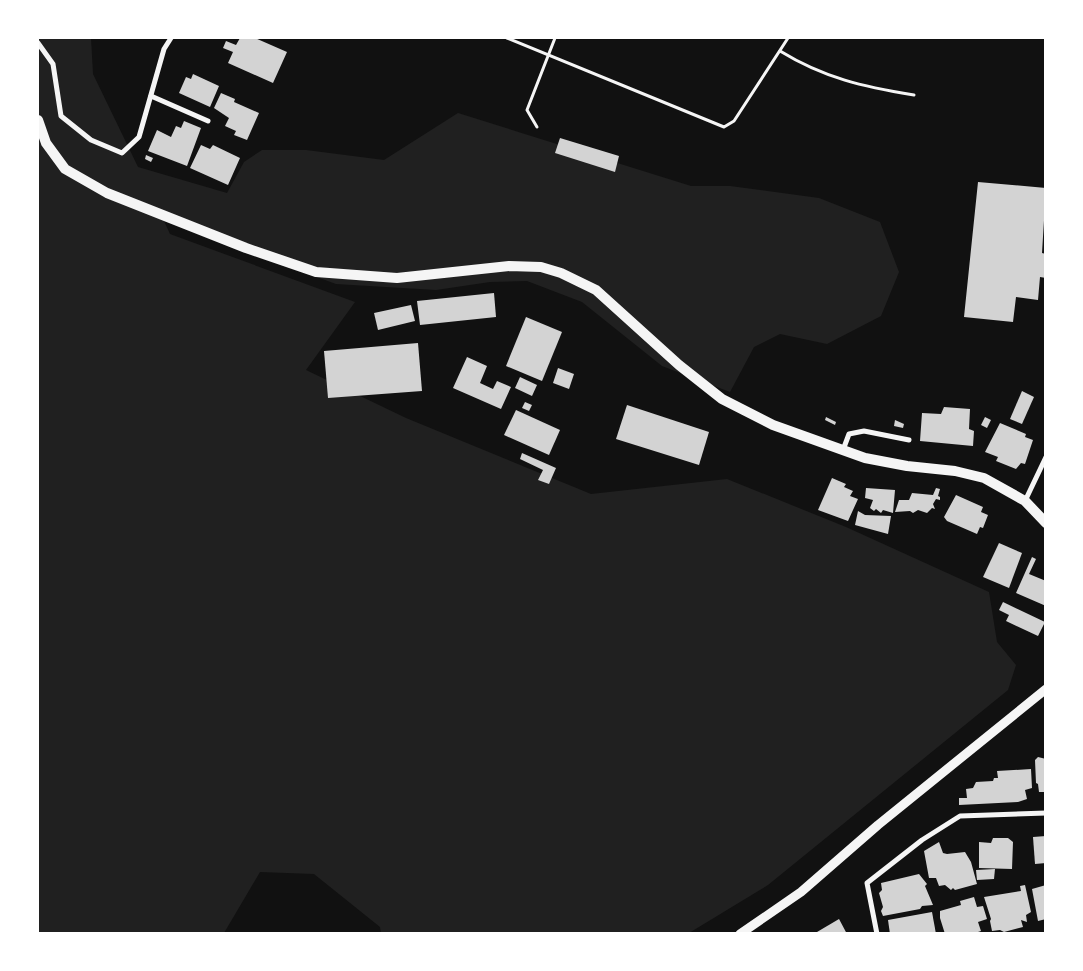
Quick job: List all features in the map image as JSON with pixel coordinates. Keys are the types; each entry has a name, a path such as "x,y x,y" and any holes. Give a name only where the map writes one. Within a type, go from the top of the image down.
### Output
{"main road":[{"path":"38,120 46,144 64,169 107,193 246,248 316,272 397,278 509,266 541,267 561,273 596,290 679,366 722,399 773,425 865,458 898,465 954,471 984,478 1025,502 1046,523"}],"street":[{"path":"38,43 53,64 62,116 91,140 122,153 139,137 164,50 171,38"},
{"path":"151,96 208,121"},
{"path":"843,450 849,434 864,431 908,440"},
{"path":"1025,502 1046,457"},
{"path":"740,934 801,892 878,825 1046,689"},
{"path":"877,934 867,883 922,840 960,816 1046,813"}],"path":[{"path":"507,38 724,127 734,121 788,38"},
{"path":"538,127 527,110 555,38"},
{"path":"780,52 806,67 863,87 914,95"}],"shaded area":[{"path":"38,38 91,38 93,74 138,167 227,193 244,162 262,150 306,150 384,160 458,113 691,186 730,186 819,198 880,222 899,272 881,316 827,344 780,334 754,347 730,392 662,366 582,302 527,281 490,282 436,290 336,284 164,221 170,234 355,302 306,370 406,418 591,494 727,479 846,527 989,592 997,642 1016,665 1008,690 768,885 689,933 381,933 380,927 314,874 260,872 224,933 38,933"}],"building":[{"path":"240,38 255,38 287,52 273,83 228,63 233,52 223,48 226,41 236,45"},
{"path":"193,74 219,86 210,107 179,93 186,77 191,79"},
{"path":"221,93 235,99 234,102 259,113 247,140 234,135 236,131 225,126 229,118 214,108"},
{"path":"184,121 201,128 187,166 148,151 157,130 171,137 176,126 181,128"},
{"path":"560,138 619,156 615,172 555,153"},
{"path":"201,145 210,149 213,145 240,158 228,185 190,168"},
{"path":"146,155 153,158 151,162 145,159"},
{"path":"978,182 1046,188 1042,253 1046,254 1046,278 1040,277 1038,300 1016,297 1013,322 964,317"},
{"path":"494,293 496,317 420,325 417,301"},
{"path":"411,305 415,321 378,330 374,313"},
{"path":"526,317 562,332 542,381 506,366"},
{"path":"418,343 422,391 328,398 324,351"},
{"path":"467,357 487,366 480,383 493,389 497,381 511,387 501,409 453,388"},
{"path":"558,368 574,374 569,389 553,383"},
{"path":"520,377 537,385 532,396 515,388"},
{"path":"1022,391 1034,397 1022,424 1010,419"},
{"path":"525,402 532,405 529,411 522,408"},
{"path":"627,405 709,432 699,465 616,439"},
{"path":"944,407 970,409 969,429 974,431 973,446 920,441 922,413 941,414"},
{"path":"516,410 560,430 549,455 504,435"},
{"path":"826,417 836,422 835,425 825,420"},
{"path":"985,417 991,420 987,428 981,425"},
{"path":"895,420 904,424 903,428 894,426"},
{"path":"1000,423 1026,434 1025,437 1033,440 1025,464 1021,463 1016,469 996,461 998,457 985,452"},
{"path":"522,453 556,468 549,484 538,480 543,470 520,459"},
{"path":"832,478 846,484 844,487 853,491 850,496 858,499 848,521 818,510"},
{"path":"866,488 895,490 893,513 883,510 881,513 876,509 874,511 870,508 873,500 865,498"},
{"path":"936,488 940,489 938,496 940,500 936,499 933,504 935,509 932,508 927,513 918,510 913,513 910,511 895,512 899,500 909,500 912,493 933,495"},
{"path":"956,495 983,507 981,512 988,515 983,528 980,527 977,534 947,521 944,517"},
{"path":"858,511 865,515 891,516 888,534 855,525"},
{"path":"999,543 1022,553 1009,588 983,577"},
{"path":"1032,557 1036,559 1029,574 1046,581 1046,606 1016,593"},
{"path":"1003,602 1045,622 1038,636 1006,621 1009,615 999,610"},
{"path":"1038,757 1046,759 1046,792 1039,792 1038,784 1036,783 1035,760"},
{"path":"1031,769 1032,788 1025,790 1027,799 1018,802 959,805 959,798 967,798 966,789 973,788 976,782 993,781 994,778 998,778 997,771"},
{"path":"1046,836 1046,863 1035,864 1033,837"},
{"path":"993,838 1008,838 1013,842 1012,869 979,868 979,842 991,843"},
{"path":"939,842 943,853 965,852 971,862 977,884 951,890 945,885 939,886 936,878 929,878 924,851"},
{"path":"995,869 994,879 977,880 976,870"},
{"path":"919,874 927,884 925,886 933,905 883,916 881,911 883,907 879,893 882,890 881,883"},
{"path":"1025,885 1031,912 1026,915 1027,922 1021,920 1023,927 1004,932 1000,930 992,931 991,919 984,897 1021,891 1020,886"},
{"path":"1046,885 1046,919 1038,921 1032,889"},
{"path":"974,897 977,907 983,906 987,919 978,922 981,931 972,934 945,934 940,911 961,905 960,901"},
{"path":"932,912 936,934 890,934 888,920"},
{"path":"839,919 847,934 818,934 817,932"}]}
